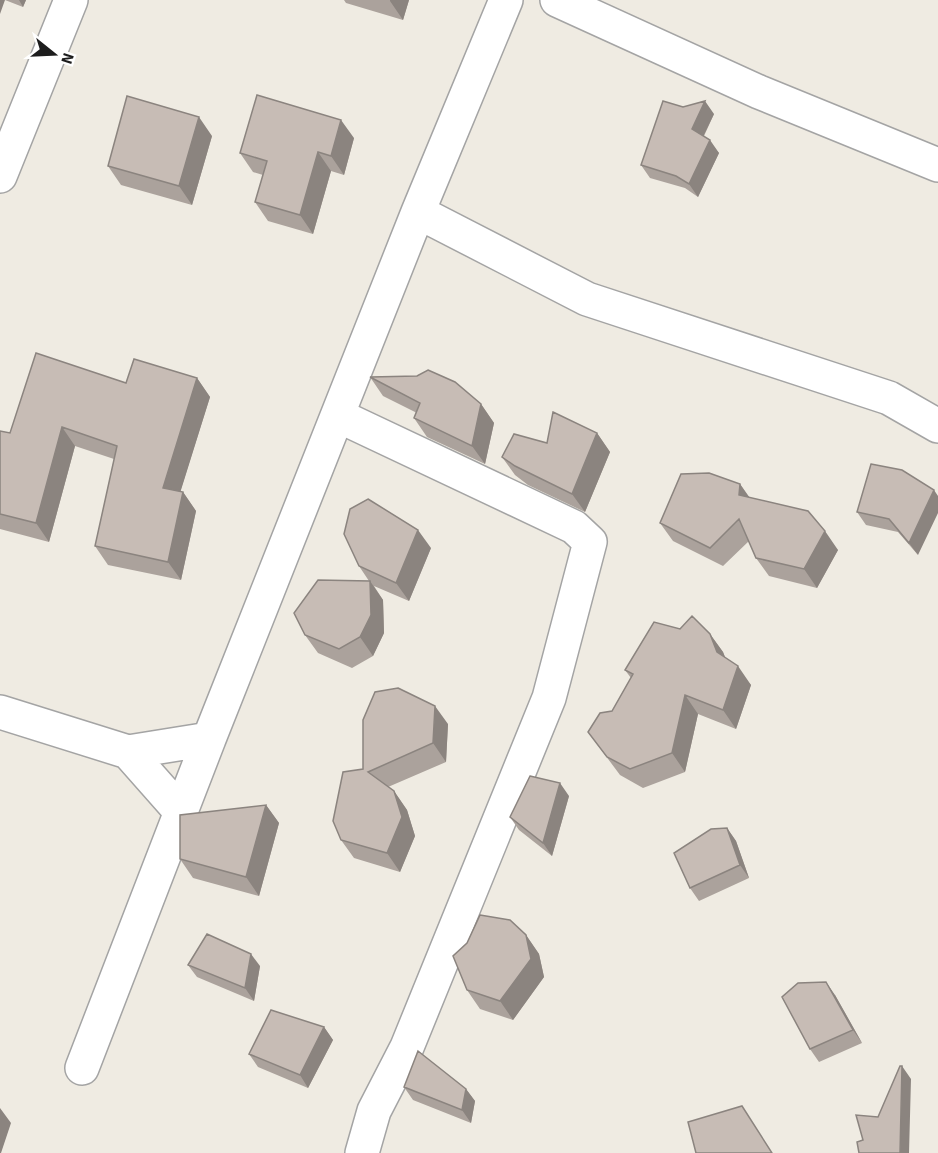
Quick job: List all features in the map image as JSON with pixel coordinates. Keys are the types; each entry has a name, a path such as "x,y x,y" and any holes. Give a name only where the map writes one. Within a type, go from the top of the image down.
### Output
{"street":[{"path":"0,176 71,0"},
{"path":"82,1068 209,739 418,212 506,0"},
{"path":"557,0 759,92 938,165"},
{"path":"418,212 587,299 889,398 938,426"},
{"path":"339,416 573,527 590,542 549,698 407,1047 374,1111 362,1153"},
{"path":"0,712 128,752 209,739"},
{"path":"128,752 181,812"}],"building":[{"path":"257,95 341,120 331,156 318,152 300,215 255,202 267,161 240,153"},
{"path":"127,96 199,117 179,186 108,166"},
{"path":"663,101 683,107 705,101 692,129 710,140 689,184 676,176 641,165"},
{"path":"36,353 126,383 134,359 197,378 163,488 183,492 168,562 95,546 117,446 62,427 36,523 0,514 0,431 10,433"},
{"path":"428,370 455,382 481,404 472,446 414,418 420,403 370,377 417,376"},
{"path":"553,412 597,433 572,494 515,466 502,457 514,434 547,443"},
{"path":"871,464 902,470 934,490 909,543 889,519 857,512"},
{"path":"709,473 740,484 739,495 808,511 825,531 804,569 756,558 739,519 710,548 660,523 681,474"},
{"path":"368,499 418,530 396,583 359,566 344,534 350,509"},
{"path":"318,580 370,581 371,615 360,637 339,649 305,635 294,613"},
{"path":"692,616 710,634 717,652 738,666 723,710 685,695 672,753 630,769 607,757 588,732 600,713 612,711 633,674 625,670 654,622 680,629"},
{"path":"398,688 435,706 433,743 368,772 394,791 402,817 387,853 341,840 333,821 343,772 363,769 363,720 375,692"},
{"path":"530,776 560,783 543,843 510,817"},
{"path":"266,805 246,877 180,859 180,815"},
{"path":"727,828 740,865 690,888 674,853 711,829"},
{"path":"480,915 510,920 526,935 531,959 500,1001 467,990 453,956 467,943"},
{"path":"207,934 251,954 245,988 188,965"},
{"path":"826,982 853,1030 810,1049 782,997 798,983"},
{"path":"271,1010 324,1027 300,1075 249,1054"},
{"path":"418,1051 466,1089 462,1110 404,1087"},
{"path":"900,1066 902,1066 900,1153 859,1153 857,1142 863,1140 856,1115 878,1117"},
{"path":"742,1106 772,1153 696,1153 688,1122"}]}
